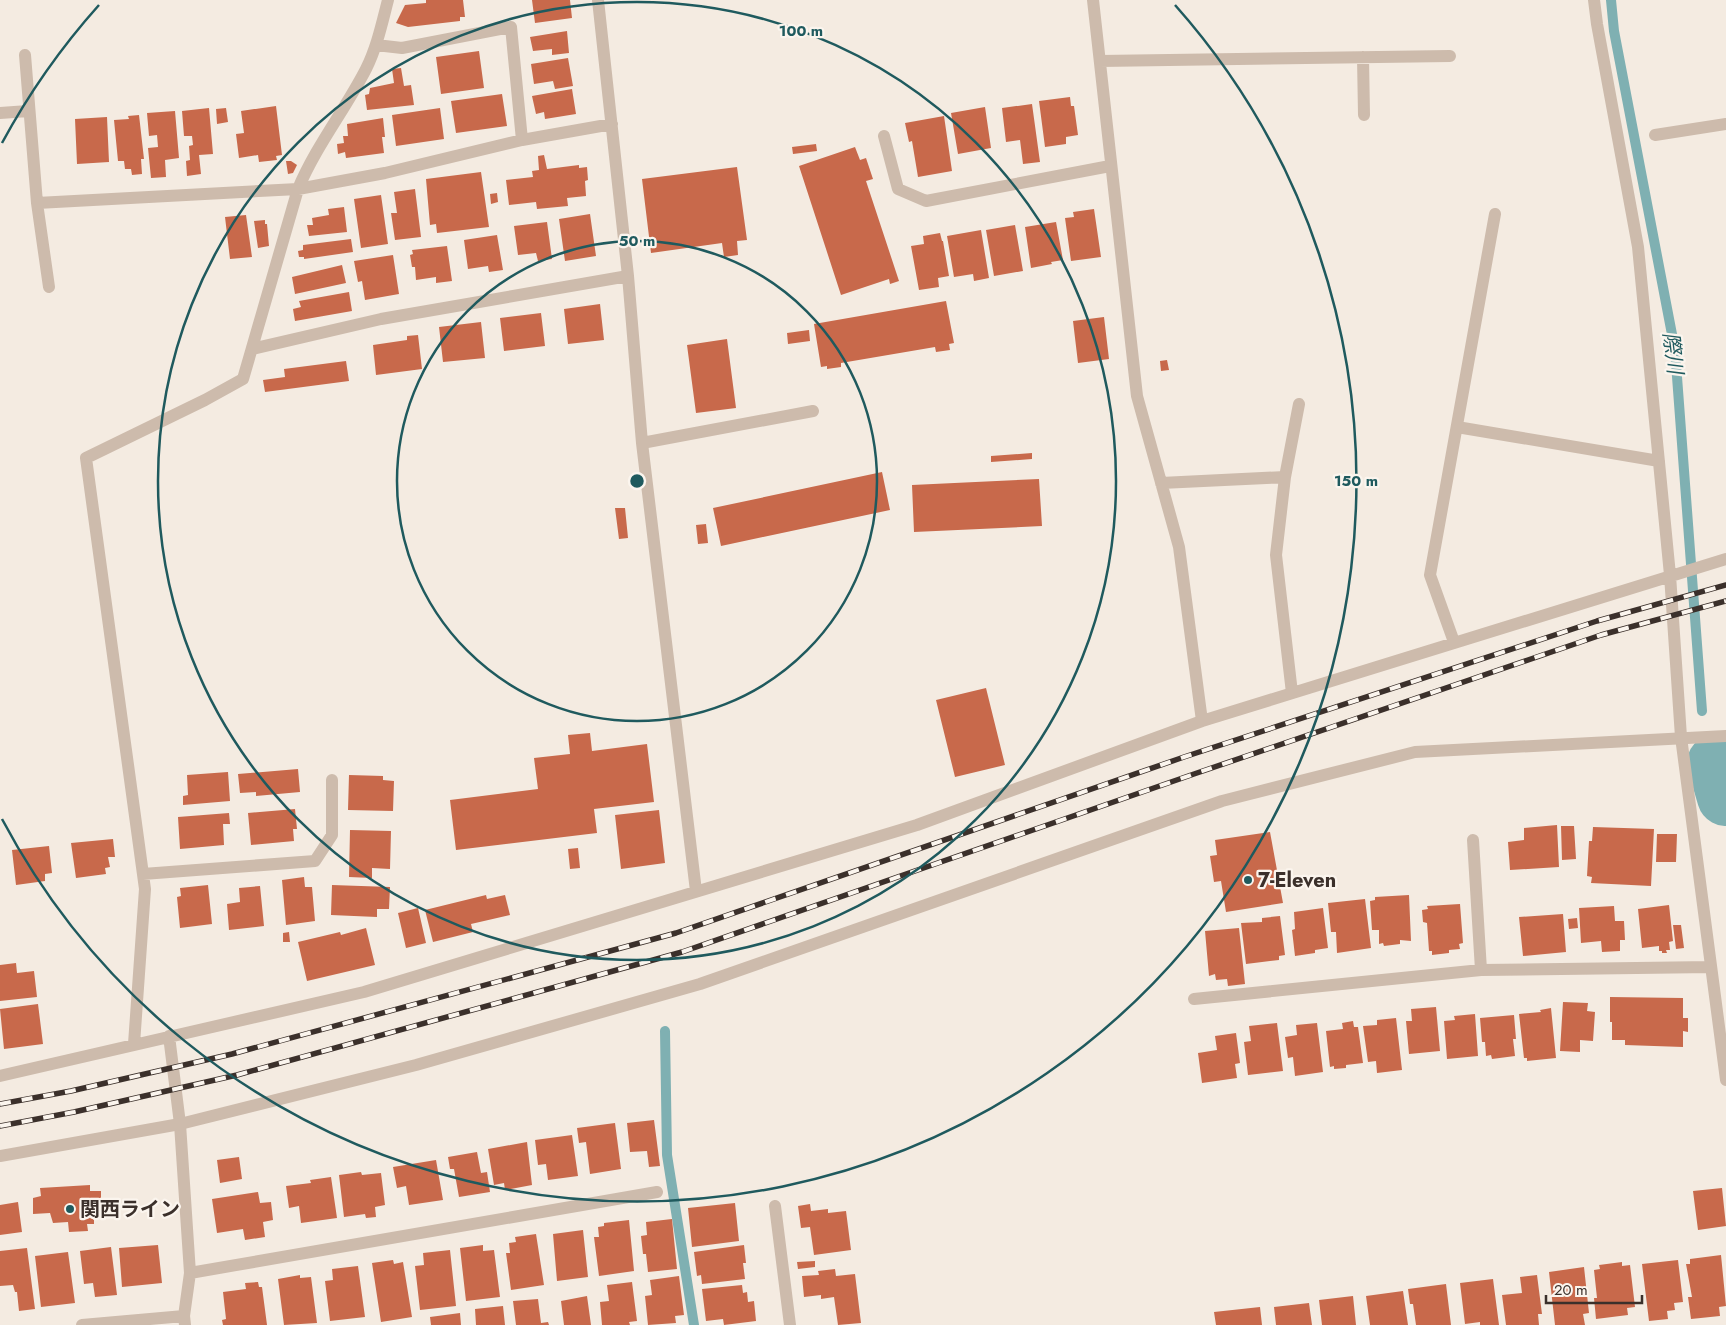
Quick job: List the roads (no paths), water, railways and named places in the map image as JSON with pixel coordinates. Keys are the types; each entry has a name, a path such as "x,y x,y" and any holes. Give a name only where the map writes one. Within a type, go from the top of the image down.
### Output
{"street":[{"path":"134,1044 145,890 86,458 206,400 243,379 298,189 307,166 366,68 376,45 388,0"},
{"path":"598,0 628,276 642,443 696,891"},
{"path":"1093,0 1136,396 1179,547 1202,721"},
{"path":"1594,0 1596,24 1638,247 1659,461 1674,574 1681,737 1726,1080"},
{"path":"376,45 402,48 510,27 522,140"},
{"path":"25,55 28,111 37,203 49,288"},
{"path":"1100,61 1450,56"},
{"path":"1363,57 1364,115"},
{"path":"0,113 28,111"},
{"path":"37,203 298,189 385,173 522,140 612,124"},
{"path":"1655,135 1726,124"},
{"path":"884,136 898,189 926,201 1110,166"},
{"path":"1454,642 1430,575 1495,214"},
{"path":"252,348 381,319 628,276"},
{"path":"1292,693 1276,556 1285,477 1299,404"},
{"path":"642,443 813,410"},
{"path":"1457,427 1659,461"},
{"path":"1160,483 1285,477"},
{"path":"0,1076 364,992 917,825 1202,721 1726,559"},
{"path":"0,1156 180,1124 416,1065 700,984 1231,799 1415,752 1726,736"},
{"path":"143,874 315,861 332,835 332,780"},
{"path":"1473,840 1481,970"},
{"path":"1194,999 1481,970 1711,967"},
{"path":"82,1325 185,1320 190,1272 180,1124 169,1036"},
{"path":"190,1272 657,1192"},
{"path":"775,1206 790,1325"}],"waterway":[{"name":"際川","path":"1611,0 1614,31 1675,350 1702,711"},
{"name":"際川","path":"1716,763 1726,797"},
{"path":"665,1031 667,1155 694,1325"}],"railway":[{"path":"0,1104 71,1091 232,1054 676,933 1184,757 1597,621 1726,585"},
{"path":"0,1126 74,1112 237,1075 682,952 1601,635 1726,601"}],"place":[{"name":"7-Eleven","path":"1248,880"},
{"name":"関西ライン","path":"70,1209"}]}
